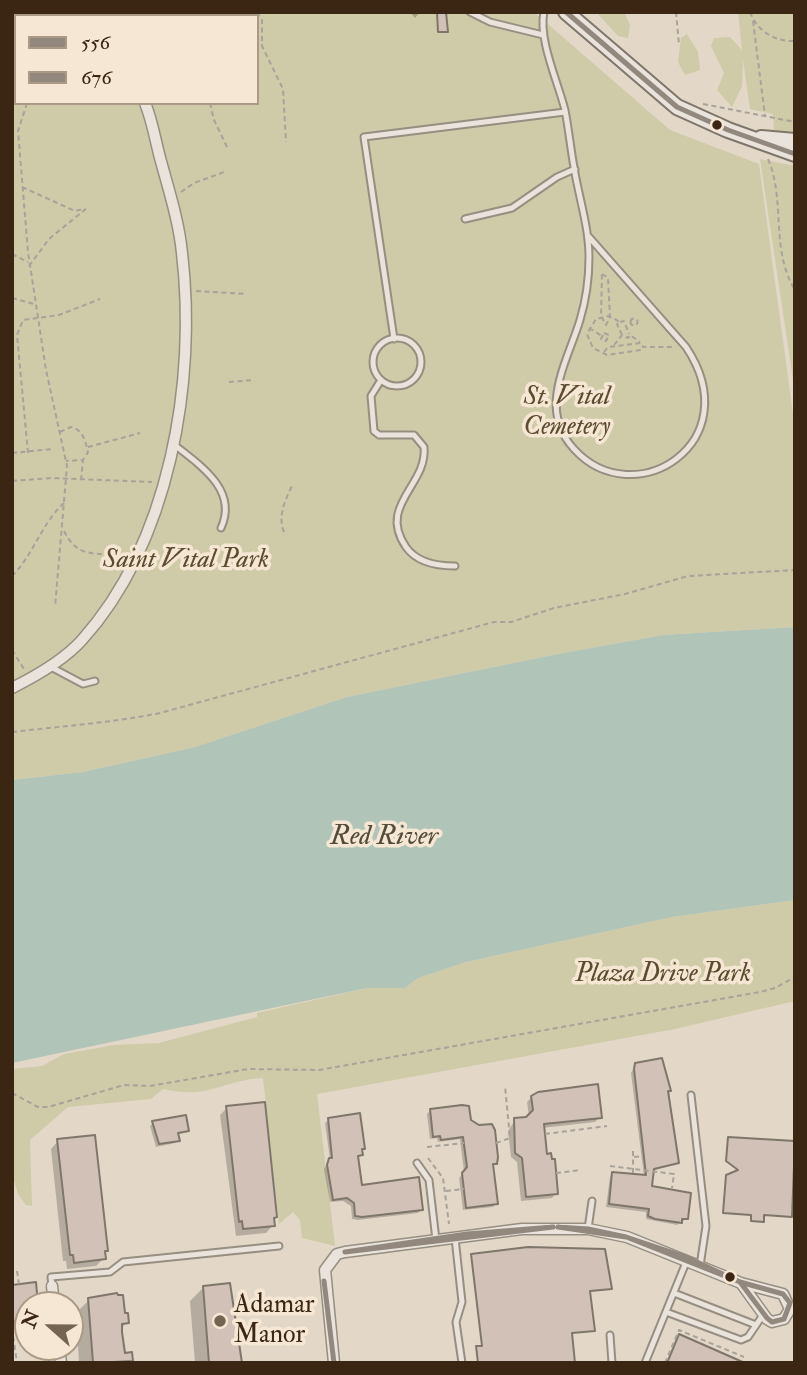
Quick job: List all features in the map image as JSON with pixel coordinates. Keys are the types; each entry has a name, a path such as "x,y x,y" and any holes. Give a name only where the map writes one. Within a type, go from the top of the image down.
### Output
{"street":[{"path":"566,12 677,107 795,154"},
{"path":"12,688 30,679 80,642 120,588 145,540 164,482 180,397 185,291 182,251 146,105"},
{"path":"746,136 795,141"},
{"path":"334,1363 325,1270 330,1260 345,1252 534,1229 588,1229 627,1237 741,1283 777,1292 788,1298 790,1309 784,1319 772,1322 762,1315 758,1304 741,1283"},
{"path":"52,1286 53,1291"}],"lane":[{"path":"470,12 490,22 543,35"},
{"path":"544,12 543,35 565,112 589,237 589,270 581,317 556,387 558,422 573,449 586,460 619,473 654,470 670,464 685,452 703,424 706,399 697,363 682,341 589,237"},
{"path":"394,339 364,137 565,112"},
{"path":"465,219 512,208 557,177 575,169"},
{"path":"394,339 409,342 415,347 421,362 419,370 410,382 403,385 388,384 381,380 376,374 373,359 380,345 394,339"},
{"path":"381,380 371,396 374,431 379,435 414,435 424,447 424,463 403,496 397,516 403,542 408,550 427,562 454,566"},
{"path":"172,443 218,482 226,510 221,528"},
{"path":"49,666 83,684 96,681"},
{"path":"691,1095 706,1226 700,1266"},
{"path":"417,1163 429,1180 436,1240"},
{"path":"588,1229 592,1201"},
{"path":"455,1238 462,1301 456,1322 462,1363"},
{"path":"52,1286 51,1277 110,1272 123,1262 279,1246"},
{"path":"645,1363 687,1260"},
{"path":"674,1293 756,1325"},
{"path":"666,1312 741,1340 748,1337 762,1315"},
{"path":"610,1335 612,1363"}],"path":[{"path":"676,12 679,45"},
{"path":"750,12 765,117"},
{"path":"259,15 262,20 262,47 283,89 286,142"},
{"path":"753,21 775,37 795,41"},
{"path":"698,103 795,122"},
{"path":"26,105 18,131 29,264 36,317 65,461 64,530 55,607"},
{"path":"210,105 214,120 227,147"},
{"path":"766,156 778,186 779,235 795,290"},
{"path":"170,195 227,171"},
{"path":"21,186 75,211 87,208 49,239 29,264"},
{"path":"12,254 29,264"},
{"path":"604,274 608,278 610,317 606,325 601,316 600,279 604,274"},
{"path":"185,291 246,294"},
{"path":"12,298 34,304"},
{"path":"28,453 17,335 23,320 59,314 100,299"},
{"path":"795,300 795,341"},
{"path":"626,325 636,325 637,319 650,306"},
{"path":"601,316 589,328 590,344 604,353 641,350 643,347 670,348 682,341"},
{"path":"601,316 610,317 620,323 624,321 630,335 643,347"},
{"path":"620,323 617,324 622,335 628,338 630,335"},
{"path":"589,328 602,336 601,339 606,341 608,338 615,344"},
{"path":"615,344 622,335"},
{"path":"604,353 605,349 615,344 641,343"},
{"path":"12,347 19,351"},
{"path":"229,382 253,380"},
{"path":"59,432 71,427 82,433 87,447 80,480"},
{"path":"87,447 140,433"},
{"path":"12,453 53,449"},
{"path":"65,461 83,460"},
{"path":"12,481 64,478 164,482"},
{"path":"284,532 281,525 283,506 293,484"},
{"path":"12,576 25,561 51,515 65,502"},
{"path":"64,530 69,540 84,554 106,554"},
{"path":"12,732 46,726 109,723 160,713 494,622 511,622 554,608 625,594 688,576 795,570"},
{"path":"12,650 30,679"},
{"path":"12,1093 38,1107 48,1107 124,1085 150,1086 248,1069 319,1070 760,992 795,977"},
{"path":"496,1143 512,1138 505,1086"},
{"path":"545,1134 607,1126"},
{"path":"427,1147 464,1143"},
{"path":"633,1148 633,1171"},
{"path":"633,1157 643,1156"},
{"path":"428,1158 443,1178 449,1224"},
{"path":"610,1166 633,1171 674,1174 672,1188"},
{"path":"556,1173 581,1170"},
{"path":"445,1191 464,1189"},
{"path":"17,1271 19,1284"},
{"path":"12,1326 16,1363"},
{"path":"665,1363 679,1330 744,1357"}],"green space":[{"path":"12,12 534,12 670,130 759,164 795,429 795,627 663,635 558,654 347,697 195,747 83,772 12,780"},
{"path":"596,12 624,12 630,25 628,38 618,36"},
{"path":"738,12 795,12 795,137 774,132 773,114 750,109 743,60 742,86 732,107 717,90 724,73 711,46 714,38 730,37 742,50"},
{"path":"687,34 698,52 700,70 685,75 678,62 681,38"},
{"path":"760,159 795,166 795,393"},
{"name":"Plaza Drive Park","path":"795,900 795,1001 675,1029 317,1094 335,1246 302,1238 300,1220 293,1212 279,1224 263,1078 204,1091 179,1092 163,1089 151,1099 68,1107 30,1140 32,1206 26,1205 18,1194 13,1177 12,1069 42,1066 64,1054 114,1045 159,1043 257,1017 257,1013 367,988 405,988 418,978 466,962 672,917"}],"water":[{"name":"Red River","path":"795,627 795,900 672,917 466,962 418,978 405,988 367,988 12,1063 12,780 83,772 195,747 347,697 558,654 663,635"}],"building":[{"path":"437,12 446,12 448,32 438,32"},
{"path":"662,1058 671,1091 668,1091 679,1163 654,1169 652,1186 691,1193 688,1219 682,1219 682,1223 655,1219 648,1216 649,1209 609,1204 612,1172 646,1175 634,1069 635,1063"},
{"path":"598,1084 602,1118 544,1124 547,1154 551,1153 552,1159 555,1159 558,1194 526,1197 522,1158 515,1153 514,1118 526,1117 533,1110 531,1096 538,1092"},
{"path":"265,1102 277,1217 274,1218 275,1226 243,1229 242,1221 239,1222 226,1106"},
{"path":"469,1106 471,1120 479,1125 492,1124 495,1130 498,1157 497,1164 493,1164 498,1204 466,1208 462,1173 467,1167 463,1137 441,1140 440,1136 433,1137 430,1109"},
{"path":"360,1113 365,1149 362,1149 363,1155 358,1156 362,1185 419,1177 423,1210 362,1217 355,1216 354,1203 347,1198 333,1200 327,1165 329,1158 332,1158 328,1118"},
{"path":"186,1115 189,1131 178,1133 180,1141 159,1144 152,1121"},
{"path":"95,1135 108,1251 105,1251 106,1259 74,1263 73,1255 70,1255 57,1139"},
{"path":"728,1137 795,1141 792,1217 764,1215 764,1222 751,1221 751,1215 723,1213 726,1175 738,1170 726,1161"},
{"path":"528,1247 605,1249 612,1289 590,1291 595,1331 572,1333 575,1363 478,1363 476,1346 482,1346 471,1254"},
{"path":"36,1282 37,1291 14,1291 12,1322 12,1285"},
{"name":"Adamar Manor","path":"230,1283 242,1363 209,1363 203,1286"},
{"path":"117,1293 123,1295 125,1313 128,1313 129,1323 122,1324 122,1332 125,1353 132,1352 133,1361 93,1363 88,1298"},
{"path":"679,1334 745,1363 667,1363"}],"transit line":[{"name":"676","path":"566,12 677,107 728,130 795,154"},
{"name":"556","path":"345,1252 467,1234 553,1227"},
{"name":"556","path":"345,1252 553,1227"},
{"name":"556","path":"558,1227 626,1237"},
{"name":"556","path":"558,1227 588,1229 626,1237"},
{"name":"556","path":"629,1238 686,1257 740,1282"},
{"name":"556","path":"629,1238 740,1282"},
{"name":"556","path":"324,1281 334,1363"},
{"name":"556","path":"740,1282 783,1294 790,1303 784,1319 772,1322 767,1318 740,1282"}],"place":[{"name":"Adamar Manor","path":"220,1321"}],"park label":[{"name":"St. Vital Cemetery","path":"567,413"},
{"name":"Saint Vital Park","path":"186,561"}]}
